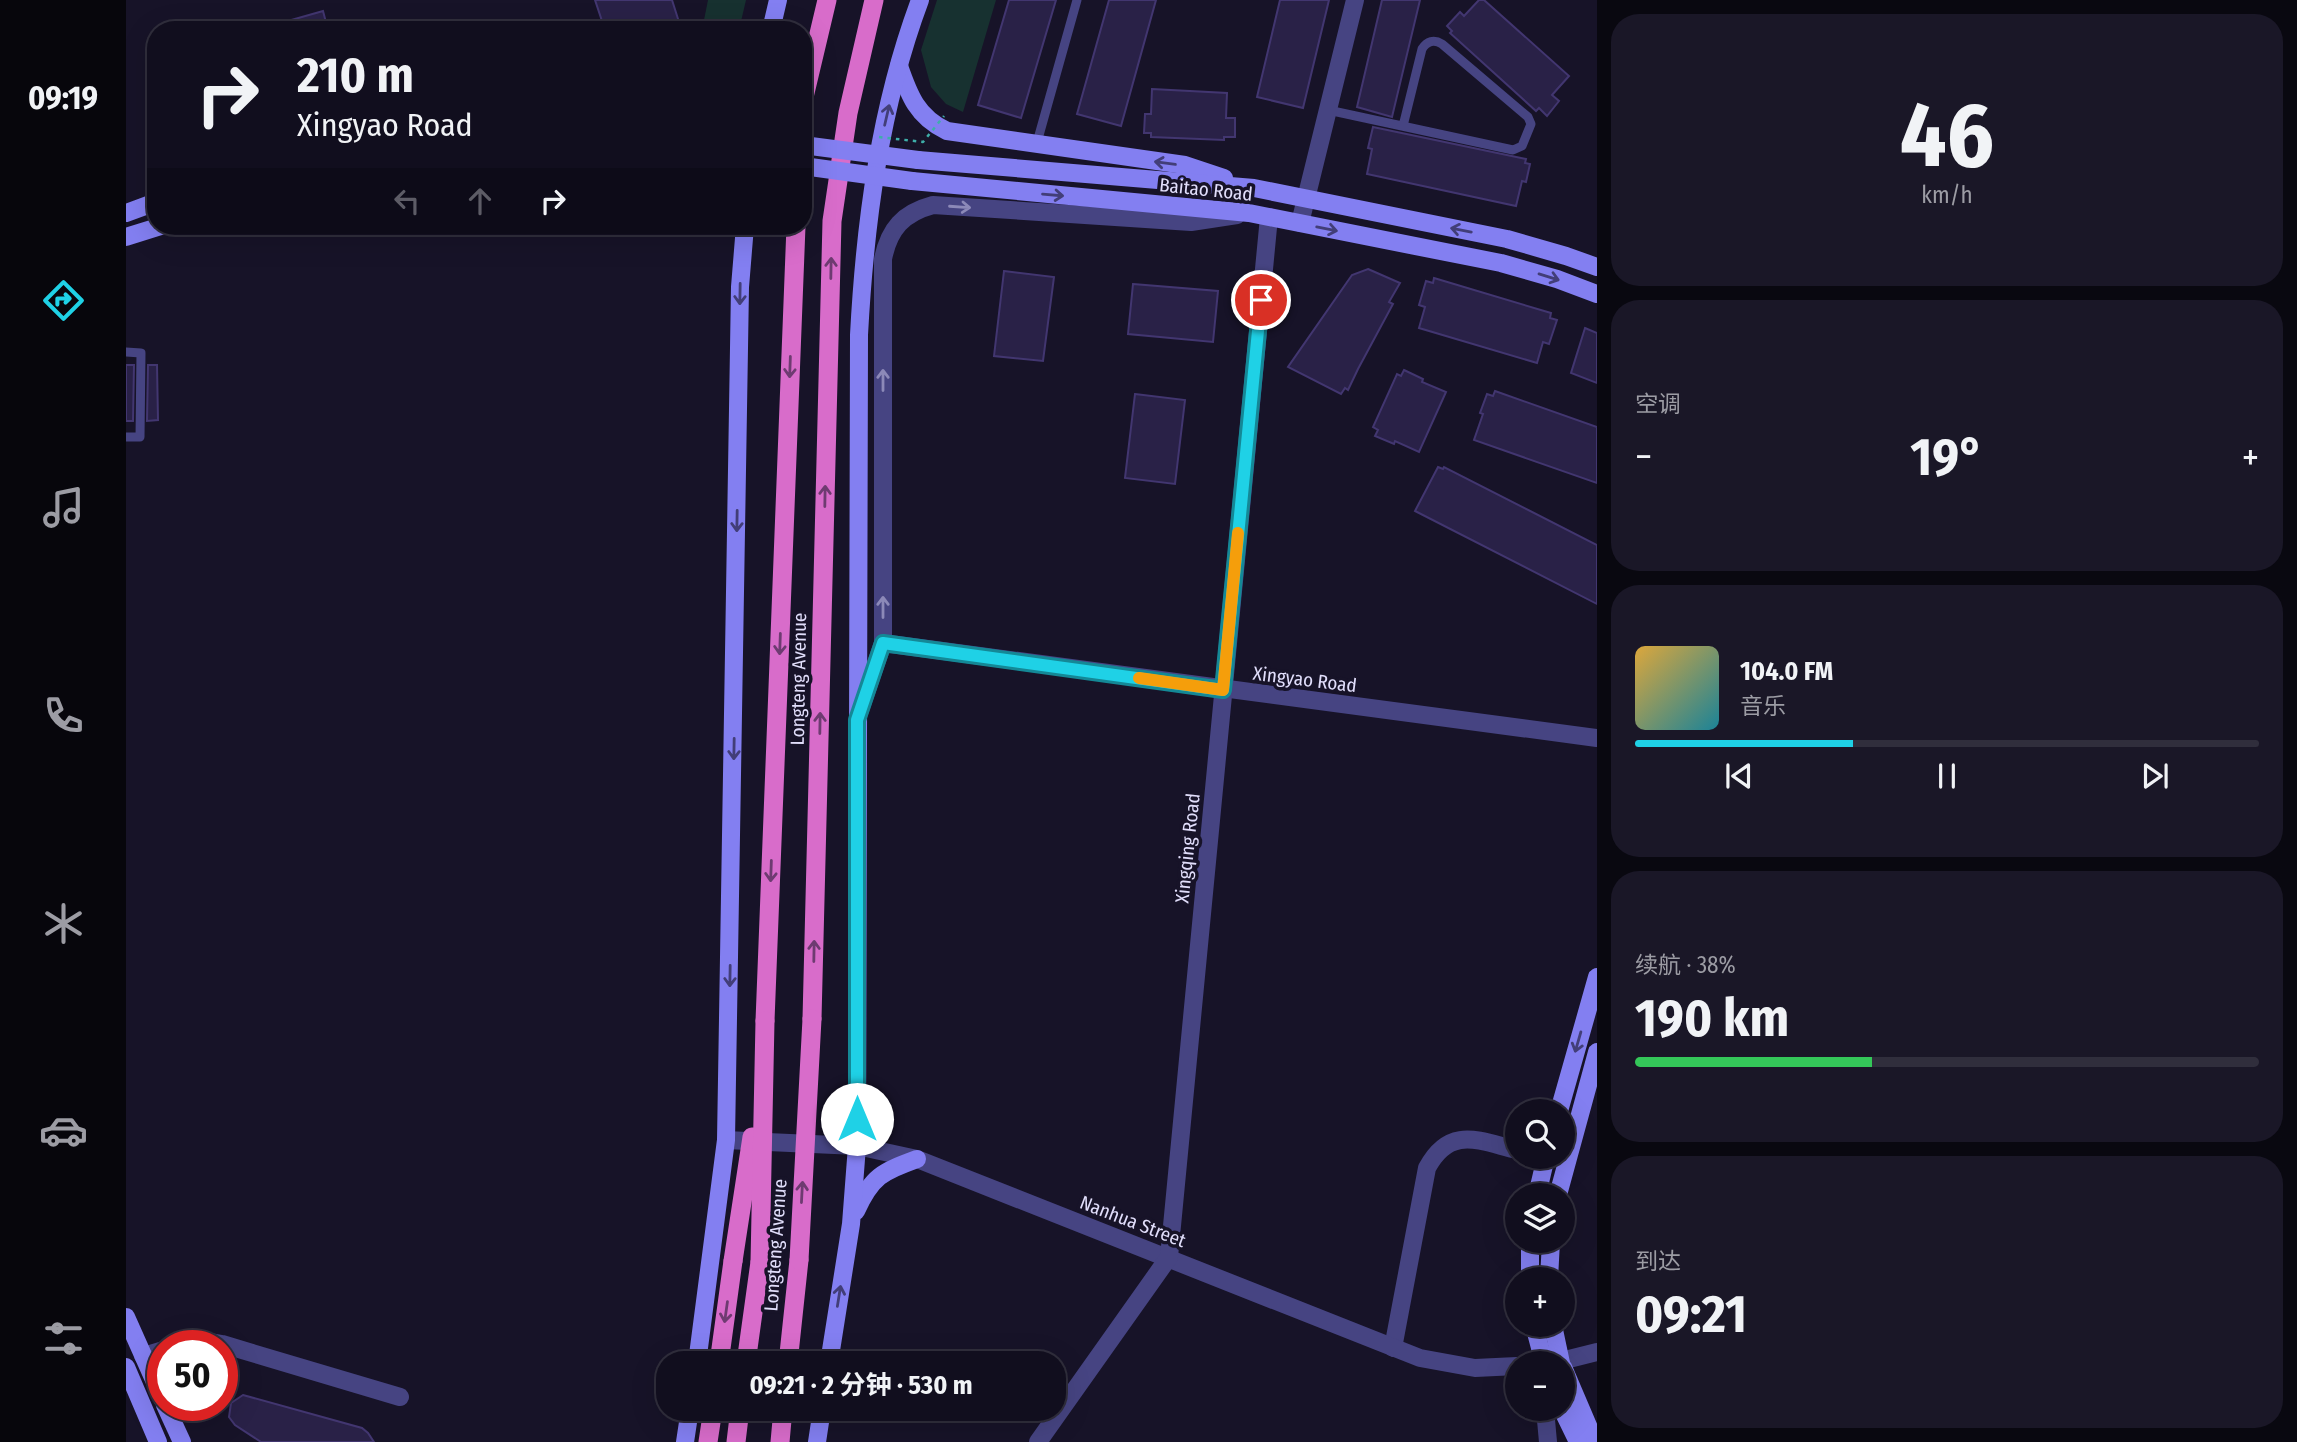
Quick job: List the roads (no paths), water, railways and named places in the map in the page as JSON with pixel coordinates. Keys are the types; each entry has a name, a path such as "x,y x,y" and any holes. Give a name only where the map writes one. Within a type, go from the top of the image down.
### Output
{"highway":[{"path":"812,63 827,0"},
{"name":"Longteng Avenue","path":"789,1351 799,1260 813,1019 832,220 848,113 874,3"},
{"name":"Longteng Avenue","path":"748,1351 760,1262 763,1063 796,235"},
{"path":"721,1351 763,1063"},
{"path":"736,1442 739,1421"},
{"path":"780,1442 782,1421"}],"main road":[{"path":"773,21 778,0"},
{"path":"831,1351 851,1224 857,1146 861,288 865,239 884,124 920,0"},
{"path":"899,66 915,105 932,124 947,131 1185,166 1254,188"},
{"name":"Baitao Road","path":"812,146 918,160 1254,188 1507,239 1597,267"},
{"name":"Baitao Road","path":"812,167 912,181 1249,213 1501,263 1558,279 1597,294"},
{"path":"126,204 147,202"},
{"path":"126,214 147,205"},
{"path":"126,237 147,231"},
{"path":"698,1351 726,1140 740,287 744,235"},
{"path":"1562,1099 1597,977"},
{"path":"1561,1183 1597,1052"},
{"path":"851,1224 866,1189 885,1171 917,1159"},
{"path":"126,1317 147,1365"},
{"path":"126,1367 158,1442"},
{"path":"1575,1402 1595,1442"},
{"path":"172,1421 182,1442"},
{"path":"685,1442 688,1421"},
{"path":"817,1442 820,1421"},
{"path":"1568,1421 1578,1442"}],"street":[{"path":"1300,223 1355,0"},
{"path":"857,720 883,643 883,259 893,229 905,216 933,205 1191,222 1249,213"},
{"name":"Xingqing Road","path":"1038,1442 1169,1257 1269,217"},
{"name":"Xingyao Road","path":"883,643 1597,738"},
{"path":"1392,1348 1427,1168 1433,1157 1441,1147 1461,1139 1505,1148"},
{"name":"Nanhua Street","path":"726,1140 857,1146 917,1159 1169,1257 1392,1348 1448,1365 1475,1368 1505,1367"},
{"path":"238,1349 400,1397"},
{"path":"1575,1358 1597,1352"},
{"path":"143,1356 147,1355"},
{"path":"1546,1421 1548,1442"}],"lane":[{"path":"1036,146 1077,0"},
{"path":"1328,110 1403,126 1513,149 1522,146 1531,124 1528,117 1442,44 1434,41 1422,49 1403,126"},
{"path":"126,352 141,353 140,438 126,438"}]}
